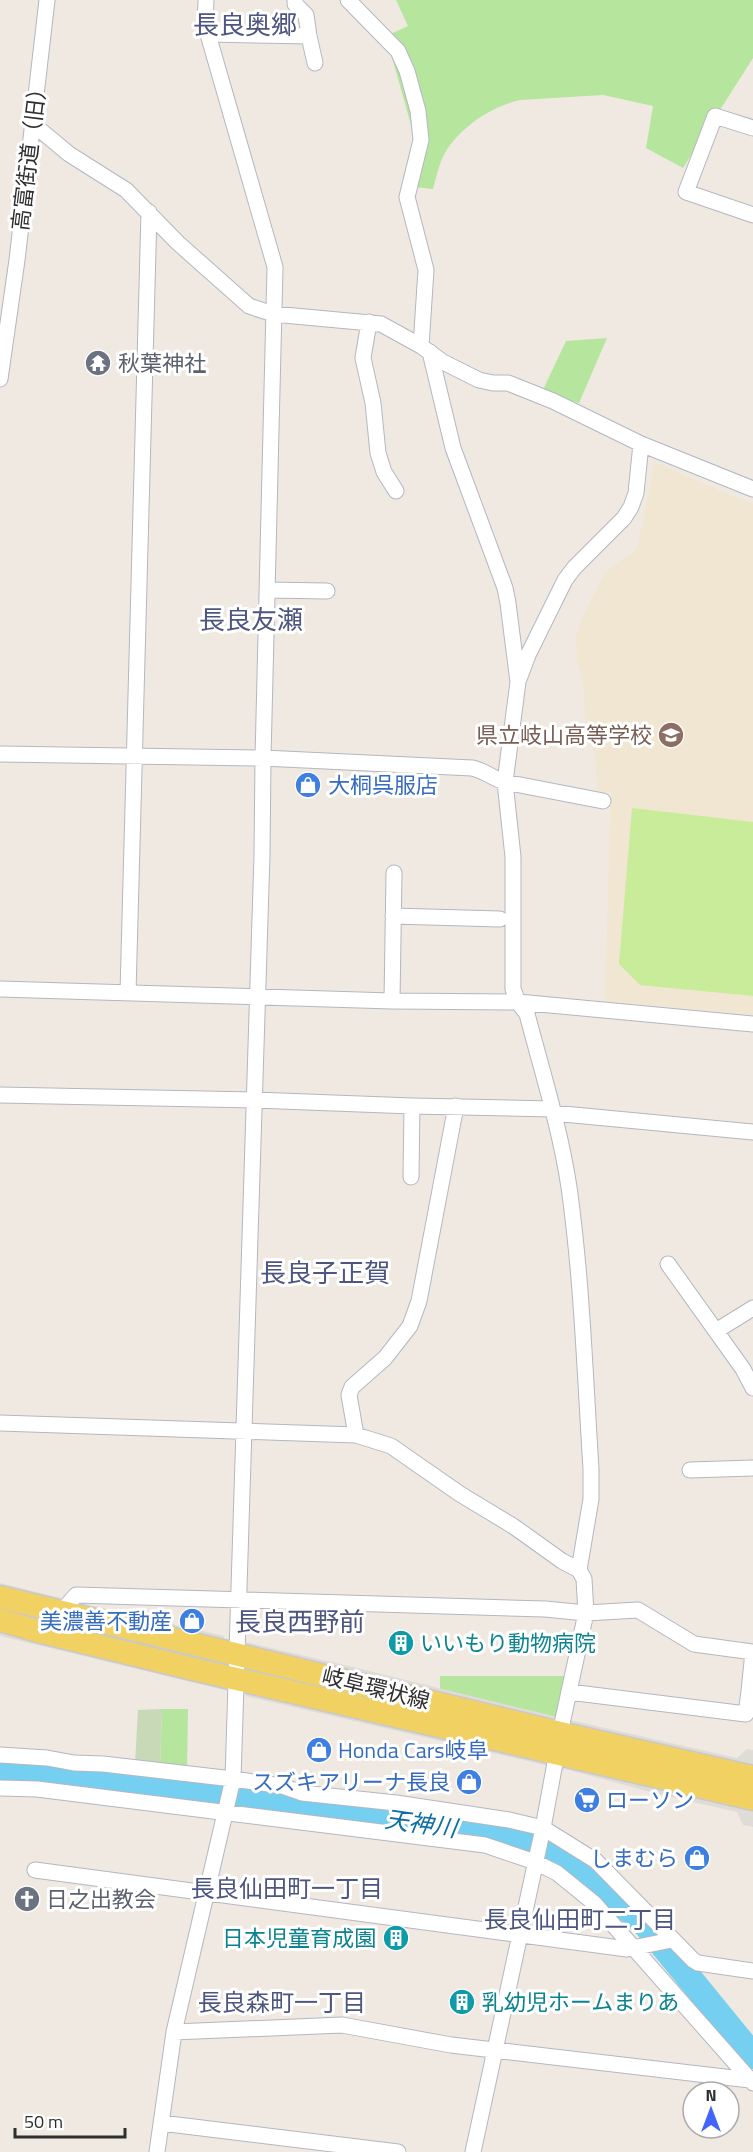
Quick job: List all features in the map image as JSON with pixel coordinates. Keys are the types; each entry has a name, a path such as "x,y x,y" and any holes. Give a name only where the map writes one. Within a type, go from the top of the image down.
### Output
{"main road":[{"name":"岐阜環状線","path":"0,1597 237,1653 753,1799"},
{"name":"岐阜環状線","path":"0,1620 236,1677 558,1743 753,1777"}],"street":[{"name":"高富街道（旧）","path":"0,379 48,0"},
{"path":"157,2152 174,2032 233,1779 262,855 262,758 275,267 205,24 206,0"},
{"path":"295,0 295,4 306,15 315,63"},
{"path":"348,0 398,51 407,70 418,111 421,140 407,197 426,270 425,349 453,448 505,588 518,682"},
{"path":"208,34 309,36"},
{"path":"753,128 715,116 686,192 753,215"},
{"path":"33,124 69,154 126,190 178,243 249,306 273,314 381,324 443,362 479,380 508,383 554,401 641,444 753,489"},
{"path":"128,993 149,212"},
{"path":"369,322 363,358 373,403 378,453 384,472 396,491"},
{"path":"579,1570 591,1499 577,1257 569,1186 552,1111 527,1014 518,1002 513,989 513,857 505,782 518,682 528,655 565,580 624,518 631,507 636,493 641,444"},
{"path":"267,590 327,591"},
{"path":"0,754 134,758 262,758 472,768 478,769 493,779 603,801"},
{"path":"392,1000 394,873"},
{"path":"393,916 500,919"},
{"path":"0,989 518,1002 753,1024"},
{"path":"0,1095 456,1106 552,1111 753,1132"},
{"path":"411,1177 412,1106"},
{"path":"356,1435 349,1395 352,1387 386,1358 410,1326 419,1301 456,1106"},
{"path":"668,1264 748,1376 753,1388"},
{"path":"716,1331 753,1308"},
{"path":"0,1423 356,1435 391,1446 460,1494 579,1570 584,1579 586,1613 473,2152"},
{"path":"690,1470 753,1468"},
{"path":"62,1612 76,1595 545,1609 586,1613 638,1610 694,1644 753,1652 751,1691 746,1714 569,1692"},
{"path":"0,1755 47,1758 74,1763 103,1764 233,1779 282,1786 302,1793 396,1803 509,1820 542,1831 596,1861 668,1940 698,1963 753,1971"},
{"path":"0,1788 37,1789 227,1810 485,1845 535,1859 557,1873 594,1903 637,1948 752,2081"},
{"path":"35,1870 627,1949 668,1940"},
{"path":"174,2032 342,2025 451,2045 752,2081"},
{"path":"161,2123 398,2152"}],"shaded area":[{"name":"県立岐山高等学校","path":"655,462 753,504 753,1015 605,1001 611,791 598,794 595,757 585,714 583,681 577,661 576,636 581,620 605,573 637,549"},
{"path":"0,1583 61,1598 57,1601 0,1588"},
{"path":"77,1602 224,1636 224,1642 75,1607"},
{"path":"0,1632 221,1683 228,1691 0,1636"},
{"path":"246,1642 557,1717 552,1723 249,1649"},
{"path":"251,1690 547,1757 549,1766 245,1696"},
{"path":"570,1720 737,1758 747,1749 753,1750 753,1768 571,1726"},
{"path":"561,1765 753,1809 753,1827 743,1825 737,1812 565,1769 559,1772"}],"green space":[{"path":"396,0 753,0 753,58 683,168 646,148 653,106 603,95 520,100 498,107 477,119 459,135 443,157 433,189 414,187 420,157 386,36 408,26"},
{"path":"607,338 579,403 542,392 566,341"},
{"path":"632,808 753,822 753,996 640,985 619,964"},
{"path":"440,1676 565,1676 557,1717 440,1690"},
{"path":"162,1709 188,1709 187,1770 160,1766"},
{"path":"162,1709 160,1766 135,1763 138,1710"}],"waterway":[{"name":"天神川","path":"0,1773 86,1779 456,1825 508,1835 575,1863 646,1925 753,2056"}],"place":[{"name":"秋葉神社","path":"98,363"},
{"name":"県立岐山高等学校","path":"671,735"},
{"name":"大桐呉服店","path":"308,785"},
{"name":"美濃善不動産","path":"192,1621"},
{"name":"いいもり動物病院","path":"401,1643"},
{"name":"Honda Cars岐阜","path":"319,1750"},
{"name":"スズキアリーナ長良","path":"469,1782"},
{"name":"ローソン","path":"587,1800"},
{"name":"しまむら","path":"697,1858"},
{"name":"日之出教会","path":"27,1899"},
{"name":"日本児童育成園","path":"396,1938"},
{"name":"乳幼児ホームまりあ","path":"462,2002"}],"district":[{"name":"長良奥郷","path":"245,24"},
{"name":"長良友瀬","path":"251,619"},
{"name":"長良子正賀","path":"325,1272"},
{"name":"長良西野前","path":"300,1621"},
{"name":"長良仙田町一丁目","path":"287,1888"},
{"name":"長良仙田町二丁目","path":"580,1919"},
{"name":"長良森町一丁目","path":"282,2002"}]}
